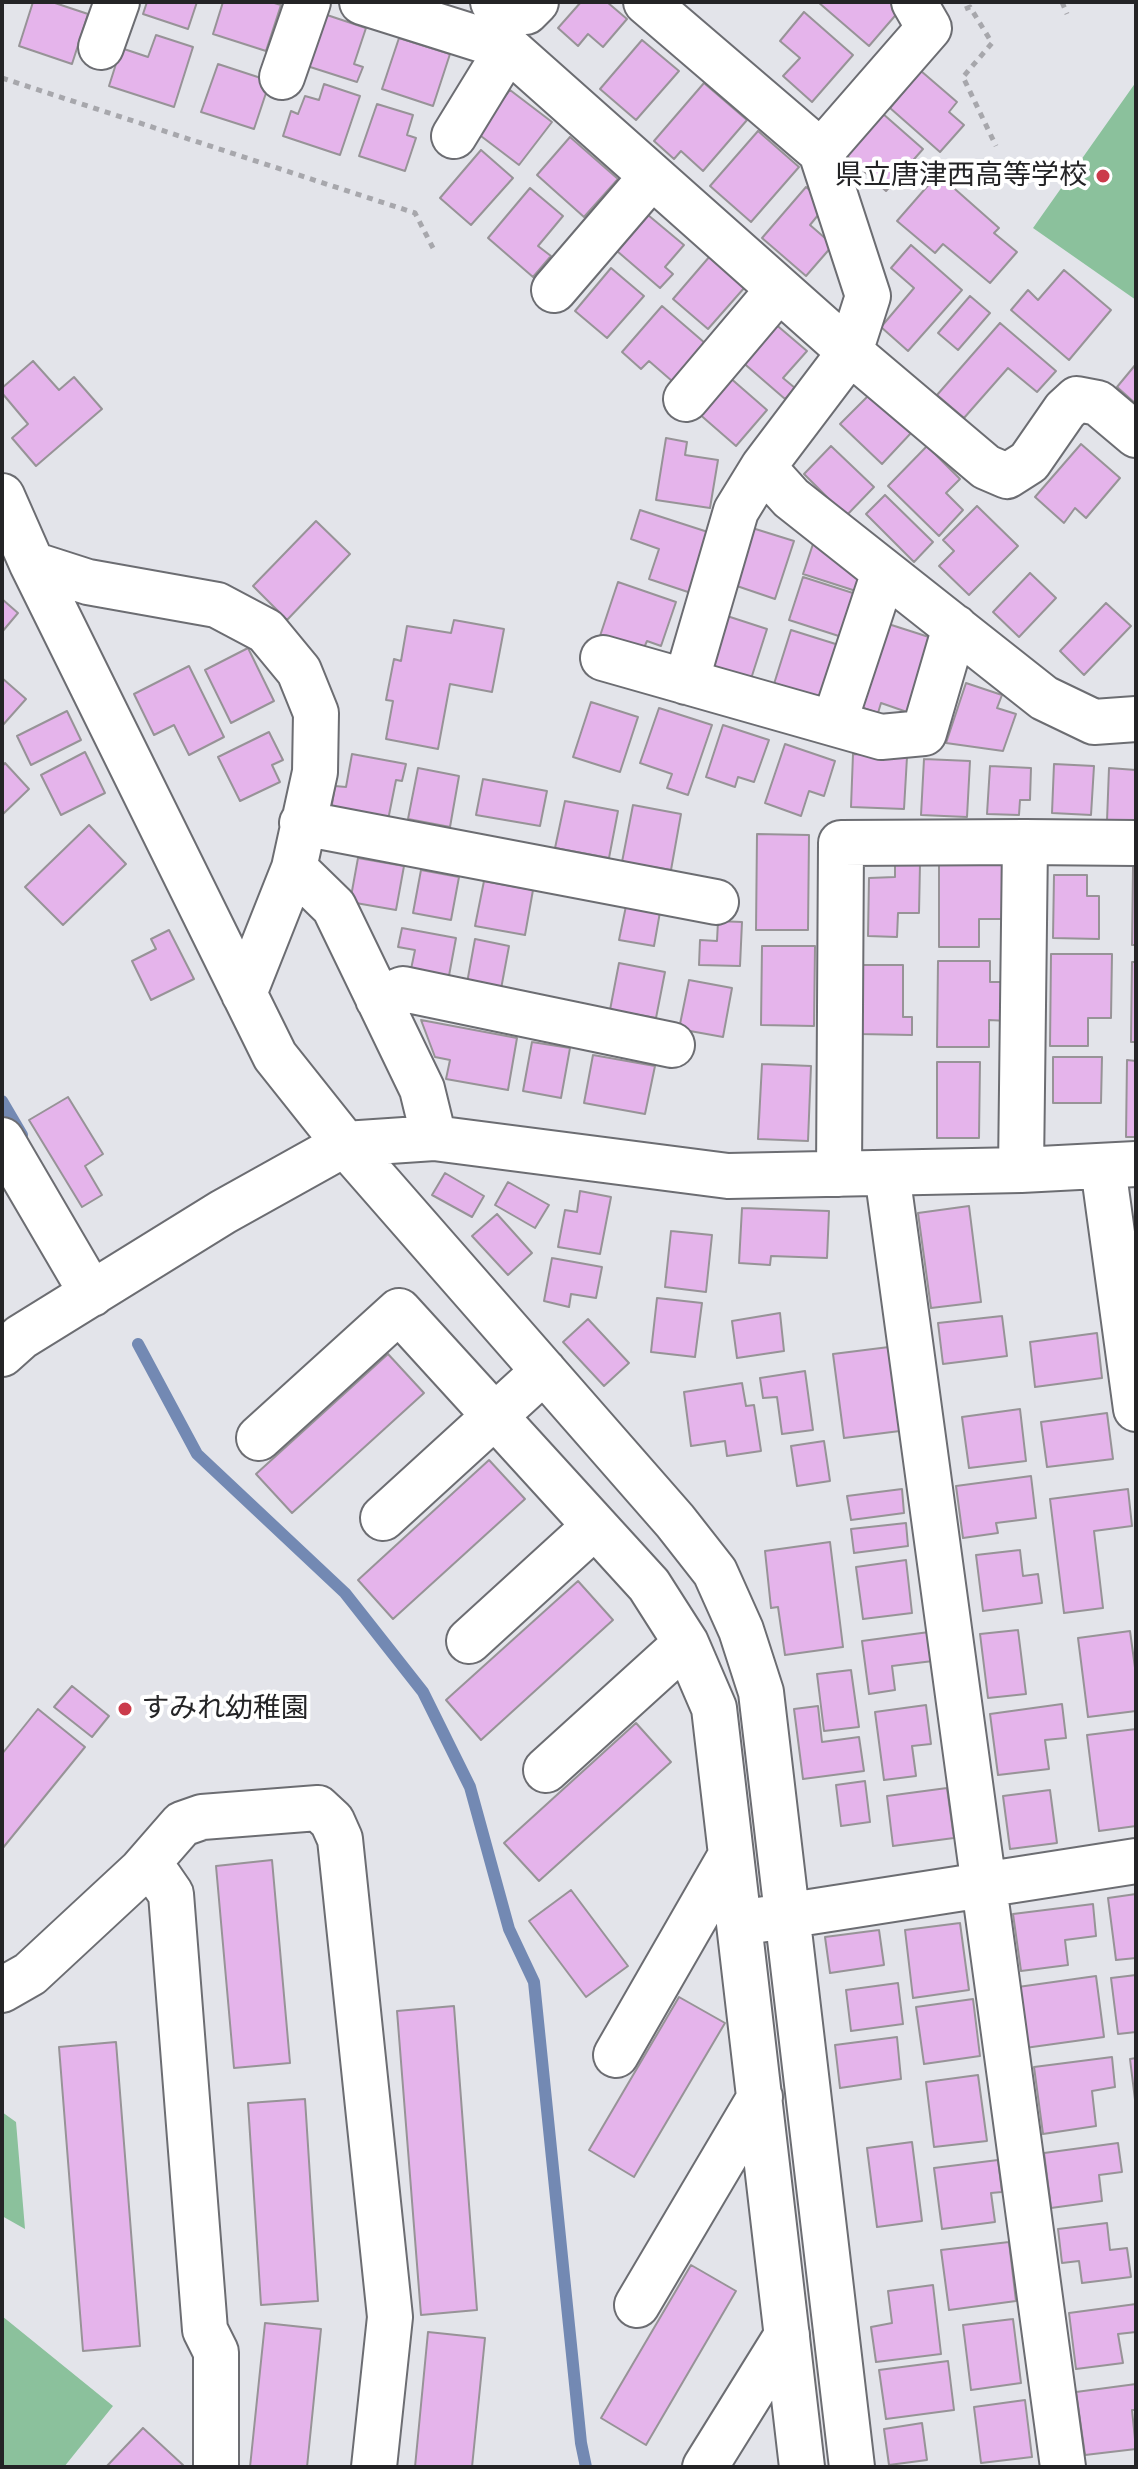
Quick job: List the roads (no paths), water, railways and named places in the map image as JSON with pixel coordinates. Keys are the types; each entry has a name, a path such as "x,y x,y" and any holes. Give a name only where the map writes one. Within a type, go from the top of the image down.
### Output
{"street":[{"path":"101,47 117,2"},
{"path":"282,77 308,2"},
{"path":"362,2 508,48 850,352 986,467 1007,476 1029,462 1065,410 1077,399 1098,403 1136,435"},
{"path":"493,2 526,12 536,2"},
{"path":"646,2 821,152 868,296 850,352 763,467 736,511 686,682"},
{"path":"821,152 922,15"},
{"path":"454,136 508,48"},
{"path":"554,290 652,176"},
{"path":"686,399 779,289"},
{"path":"763,467 791,498 1044,698 1094,722 1136,719"},
{"path":"2,496 32,564 275,1056 345,1144 675,1521 715,1572 736,1619 761,1692 852,2467"},
{"path":"32,564 88,582 217,605 266,631 299,671 316,713 315,772 294,868 244,994"},
{"path":"834,723 884,572"},
{"path":"603,658 881,737 924,733 955,627"},
{"path":"302,823 716,902"},
{"path":"1021,1170 1025,842"},
{"path":"839,1174 841,843 1136,843"},
{"path":"294,868 334,907 422,1089 434,1138"},
{"path":"378,999 403,989 672,1045"},
{"path":"2,1354 21,1337 223,1212 345,1144 434,1138 728,1176 1120,1165 1136,1409"},
{"path":"7,1159 92,1294"},
{"path":"887,1173 1063,2467"},
{"path":"259,1438 399,1311 649,1585 686,1643 714,1708 802,2467"},
{"path":"383,1518 544,1371"},
{"path":"469,1641 595,1526"},
{"path":"546,1770 686,1643"},
{"path":"2,1990 30,1974 141,1871 182,1824 202,1817 318,1808 332,1821 340,1839 390,2317 374,2467"},
{"path":"616,2055 731,1855"},
{"path":"739,1923 1136,1861"},
{"path":"141,1871 160,1878 171,1894 205,2330 216,2352 216,2467"},
{"path":"637,2305 760,2097"},
{"path":"705,2467 787,2335"}],"waterway":[{"path":"2,1101 22,1135"},
{"path":"138,1344 197,1454 345,1593 423,1692 470,1787 509,1929 534,1982 581,2443 586,2467"}],"place":[{"name":"県立唐津西高等学校","path":"1103,176"},
{"name":"すみれ幼稚園","path":"125,1709"}]}
